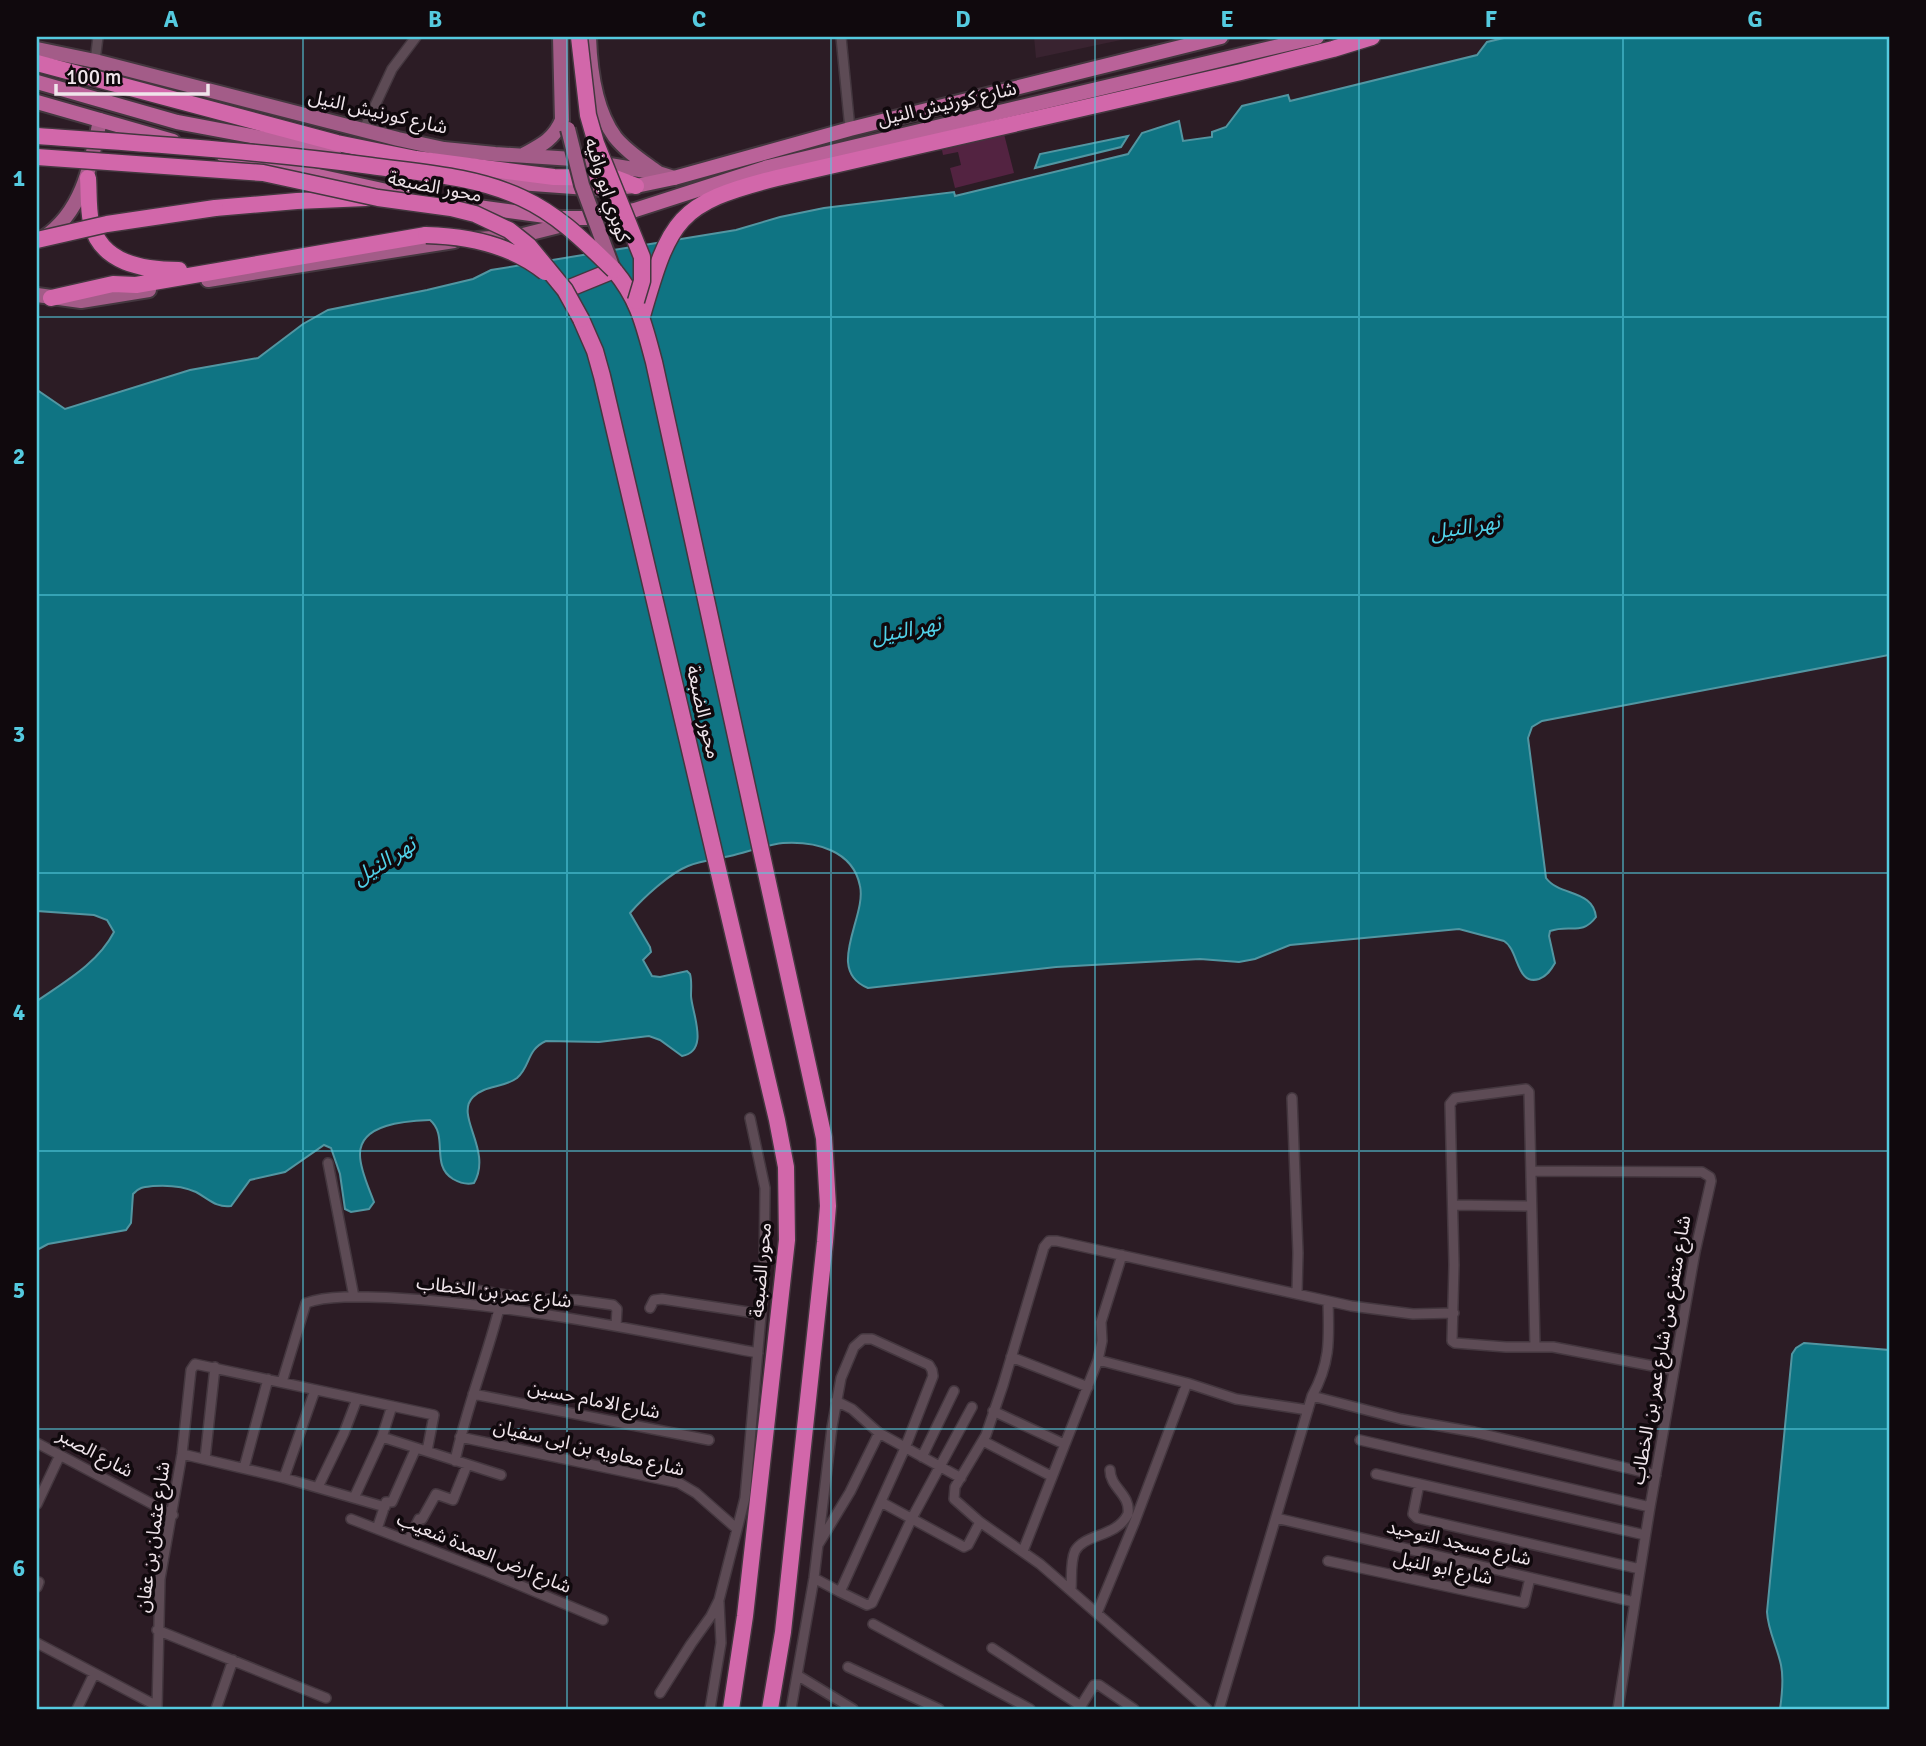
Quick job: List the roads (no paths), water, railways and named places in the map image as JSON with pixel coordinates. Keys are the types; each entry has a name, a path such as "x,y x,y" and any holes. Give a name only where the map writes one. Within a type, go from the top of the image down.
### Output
{"highway":[{"path":"579,37 588,115 600,153 642,257 639,308"},
{"name":"شارع كورنيش النيل","path":"37,82 177,122 272,140 403,173 601,189 636,186 674,178 850,129 1221,37"},
{"name":"شارع كورنيش النيل","path":"37,102 215,153 407,195 507,213 589,218 635,209 768,167 1311,37"},
{"path":"639,308 671,233 692,209 722,193 777,178 1241,72 1372,37"},
{"path":"37,63 337,143 393,154 554,177 615,178 636,186"},
{"name":"محور الضبعة","path":"37,136 274,153 479,183 515,195 550,212 614,270 639,308 819,1109 826,1159 828,1206 825,1242 783,1632 770,1709"},
{"name":"محور الضبعة","path":"37,157 263,173 379,198 463,210 498,223 529,246 565,290 590,337 602,376 771,1093 786,1167 787,1240 746,1616 731,1709"},
{"path":"88,178 91,222 101,243 121,261 154,270 220,271"},
{"path":"37,241 107,225 215,208 379,198"},
{"path":"44,296 113,284 136,285 426,235 450,236 486,243 542,269 565,290 614,270"}],"main road":[{"path":"523,155 547,142 562,120 563,37"},
{"name":"كوبري ابو وافيه","path":"563,37 568,129 574,157 614,270"},
{"path":"589,37 598,97 607,123 615,138 658,173"},
{"name":"شارع كورنيش النيل","path":"37,49 95,61 444,149 573,159 674,178"},
{"path":"37,241 58,226 74,205 88,178 100,121"},
{"name":"شارع كورنيش النيل","path":"44,296 81,301 454,241 519,236 589,218"}],"street":[{"path":"95,61 98,37"},
{"path":"364,129 392,69 416,37"},
{"path":"841,37 850,129"},
{"path":"1535,1346 1528,1089 1453,1099 1450,1104 1453,1342 1506,1347 1553,1347 1674,1370"},
{"path":"1292,1098 1297,1293"},
{"path":"660,1693 702,1631 719,1600 745,1498 764,1281 765,1188 750,1118"},
{"path":"328,1163 354,1297"},
{"name":"شارع متفرع من شارع عمر بن الخطاب","path":"1531,1171 1702,1172 1710,1177 1645,1535 1618,1709"},
{"path":"1453,1205 1530,1206"},
{"path":"1207,1709 1071,1589 1023,1551 979,1522 954,1499 953,1491 982,1441 993,1411 1046,1243 1057,1241 1328,1301 1392,1312 1454,1313"},
{"path":"1023,1551 1098,1360 1102,1341 1101,1322 1122,1255"},
{"path":"457,1287 532,1299 577,1300 613,1305 617,1308 616,1326"},
{"name":"شارع عمر بن الخطاب","path":"282,1382 303,1306 309,1301 354,1297 422,1300 499,1309 616,1326 758,1353"},
{"path":"650,1308 654,1300 662,1299 761,1314"},
{"path":"1232,1709 1219,1708 1312,1396 1326,1368 1328,1301"},
{"path":"455,1461 499,1309"},
{"path":"791,1709 814,1578 836,1401 854,1347 863,1339 872,1339 929,1365 933,1376 905,1448 840,1592"},
{"path":"1010,1357 1088,1387"},
{"path":"1098,1360 1236,1399 1308,1410"},
{"name":"شارع عثمان بن عفان","path":"157,1707 160,1579 173,1515 191,1370 199,1363 215,1367"},
{"path":"205,1459 215,1367 434,1415 427,1451"},
{"path":"244,1468 268,1379"},
{"path":"1097,1613 1187,1383"},
{"path":"284,1478 315,1390"},
{"path":"922,1457 954,1391"},
{"name":"شارع الامام حسين","path":"473,1394 709,1440"},
{"path":"1312,1396 1401,1419 1475,1432 1656,1475"},
{"path":"318,1488 345,1433 357,1399"},
{"path":"836,1401 852,1409 879,1433 961,1478"},
{"path":"355,1498 382,1437 392,1406"},
{"path":"814,1578 867,1605 873,1603 912,1518 972,1407"},
{"path":"993,1411 1064,1444"},
{"path":"817,1546 850,1492 879,1433"},
{"path":"382,1437 500,1475"},
{"name":"شارع معاويه بن ابى سفيان","path":"460,1437 679,1483 696,1493 737,1529"},
{"path":"1360,1440 1650,1507"},
{"path":"982,1441 1051,1476"},
{"name":"شارع الصبر","path":"37,1443 173,1515"},
{"path":"377,1529 386,1502 392,1502 416,1448"},
{"path":"97,1474 102,1453"},
{"path":"182,1454 284,1478 385,1507"},
{"path":"37,1504 60,1455"},
{"path":"408,1541 436,1494 453,1500 467,1465"},
{"path":"1071,1589 1077,1548 1084,1542 1116,1528 1128,1514 1126,1498 1112,1480 1110,1470"},
{"path":"1376,1474 1645,1535"},
{"path":"1419,1484 1413,1514 1417,1518 1640,1569"},
{"path":"881,1502 966,1547 979,1522"},
{"name":"شارع مسجد التوحيد","path":"1276,1518 1634,1602"},
{"name":"شارع ارض العمدة شعيب","path":"351,1519 603,1620"},
{"name":"شارع ابو النيل","path":"1328,1561 1524,1603 1530,1578"},
{"path":"710,1709 721,1643 719,1600"},
{"path":"873,1624 1030,1709"},
{"path":"158,1630 326,1698"},
{"path":"37,1643 157,1707"},
{"path":"992,1648 1080,1707 1092,1687 1099,1685 1134,1709"},
{"path":"216,1709 233,1660"},
{"path":"848,1667 939,1709"},
{"path":"77,1709 94,1674"},
{"path":"797,1675 853,1709"}],"water":[{"name":"نهر النيل","path":"1508,37 1889,37 1889,655 1542,721 1532,727 1528,738 1546,878 1559,888 1583,897 1594,908 1596,917 1581,928 1550,931 1555,963 1547,974 1532,980 1526,977 1504,941 1459,929 1290,945 1255,959 1239,962 1200,959 1056,967 868,988 855,980 849,969 850,942 861,899 860,886 850,864 831,850 820,846 777,844 688,866 657,886 630,913 650,947 651,952 643,960 652,976 660,977 687,971 690,974 697,1039 690,1053 682,1056 660,1040 649,1036 599,1042 546,1041 535,1049 517,1078 478,1093 468,1105 479,1158 479,1171 474,1183 461,1183 446,1173 442,1166 436,1127 430,1120 410,1121 376,1130 367,1136 362,1144 361,1167 374,1202 369,1209 351,1212 345,1209 340,1174 331,1148 324,1145 285,1172 250,1180 231,1206 217,1204 196,1192 180,1187 144,1187 133,1194 131,1223 126,1230 48,1244 37,1250 37,1001 90,962 114,932 107,920 94,915 37,911 37,390 65,409 190,370 258,358 303,324 328,310 473,279 491,270 736,230 824,208 954,192 955,196 1128,154 1142,133 1179,121 1183,141 1212,137 1212,132 1226,127 1242,106 1288,95 1290,101 1477,55 1487,42"},
{"path":"1128,136 1121,147 1035,168 1040,154"},
{"path":"1804,1343 1889,1350 1889,1709 1780,1709 1782,1670 1767,1612 1792,1354"}]}
